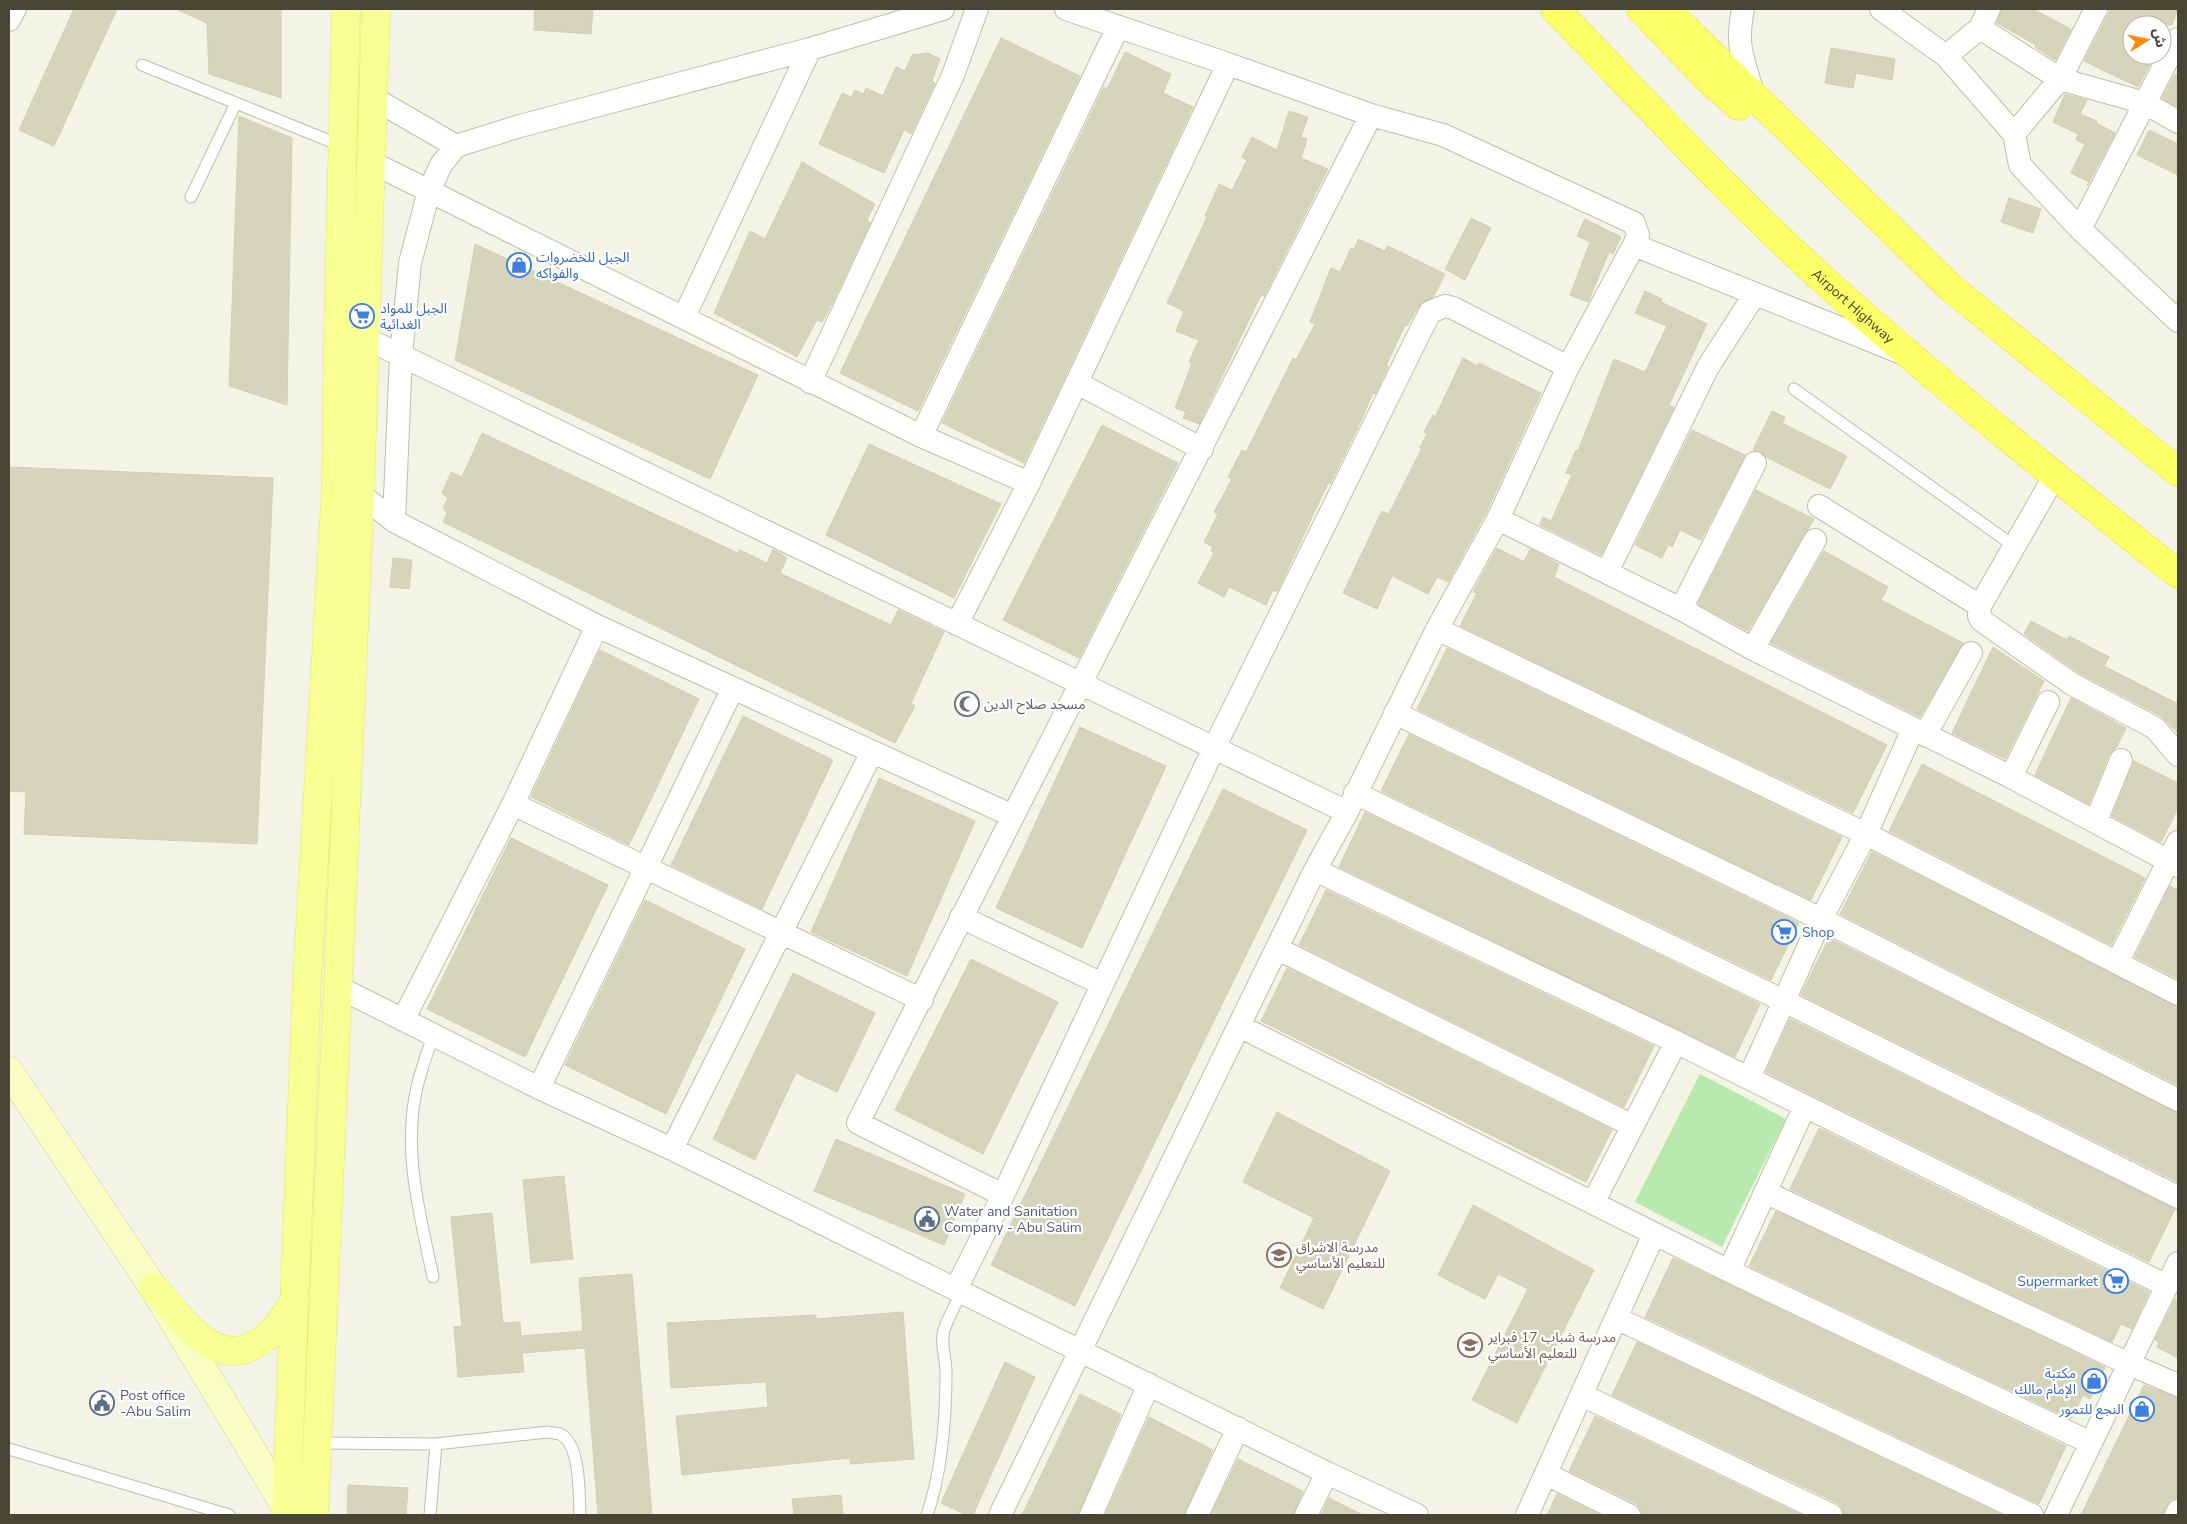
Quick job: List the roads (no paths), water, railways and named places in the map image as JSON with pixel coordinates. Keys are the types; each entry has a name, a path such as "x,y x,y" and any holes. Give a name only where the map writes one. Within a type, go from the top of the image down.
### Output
{"highway":[{"name":"Airport Highway","path":"1555,9 1762,221 1835,290 2054,477 2178,574"},
{"path":"1641,9 1710,81 1951,288 2178,472"},
{"path":"1665,9 1951,288"}],"main road":[{"path":"314,1515 338,987 348,490 343,147 346,9"},
{"path":"286,1511 308,970 348,490 366,339 376,9"},
{"path":"9,1071 154,1286 286,1511"},
{"path":"154,1286 200,1338 223,1351 240,1351 258,1343 273,1331 295,1301"}],"street":[{"path":"9,20 15,9"},
{"path":"394,521 400,356 410,263 429,191 441,165 456,146 520,126 810,49 943,9"},
{"path":"810,382 953,75 977,9"},
{"path":"1000,1515 1241,1027 1315,870 1351,803 1437,629 1498,519 1568,367 1638,235 1634,223 1443,135 1371,115 1066,9"},
{"path":"1743,9 1738,39 1739,50 1754,95"},
{"path":"1881,9 1946,56 2014,134 2020,165 2080,229 2174,310"},
{"path":"2014,134 2060,79 2096,9"},
{"path":"1946,56 1984,18 2060,79 2145,103 2178,122"},
{"path":"921,436 1118,27"},
{"path":"2080,229 2178,39"},
{"path":"684,317 810,49"},
{"path":"957,624 1029,483 1228,64"},
{"path":"373,98 456,146"},
{"path":"1003,1195 858,1123 922,1000 961,917 1202,449 1371,115"},
{"path":"371,162 684,317 810,382 921,436 1029,483"},
{"path":"1634,245 1916,359"},
{"path":"1607,572 1708,367 1755,294"},
{"path":"959,1290 1214,748 1430,312 1445,306 1453,308 1568,367"},
{"path":"366,339 1214,748 1351,803 1784,1001 2178,1197"},
{"path":"1077,383 1202,449"},
{"path":"1681,609 1755,463"},
{"path":"2054,477 1980,606 1978,616 2072,684 2155,728 2178,755"},
{"path":"348,490 394,521 597,626 1013,816"},
{"path":"1819,506 1980,606"},
{"path":"1498,519 1681,609 1753,649 2096,821 2176,856 2118,962"},
{"path":"1753,649 1815,540"},
{"path":"403,1020 512,804 597,626"},
{"path":"1437,629 1866,834 2178,994"},
{"path":"1749,1078 1821,919 1919,732 1971,653"},
{"path":"539,1088 644,867 733,688"},
{"path":"2011,777 2048,702"},
{"path":"1395,713 1821,919 2178,1100"},
{"path":"672,1149 872,752"},
{"path":"2096,821 2121,760"},
{"path":"512,804 922,1000"},
{"path":"1315,870 1676,1042 2167,1286"},
{"path":"961,917 1102,984"},
{"path":"1278,949 1633,1126"},
{"path":"338,987 539,1088 672,1149 959,1290 1408,1513"},
{"path":"1241,1027 1728,1271 2091,1443"},
{"path":"1593,1203 1676,1042"},
{"path":"1728,1271 1805,1106"},
{"path":"1765,1192 2129,1364 2178,1385"},
{"path":"1527,1515 1654,1234"},
{"path":"2056,1515 2178,1263"},
{"path":"1616,1318 2032,1515"},
{"path":"1091,1515 1149,1384"},
{"path":"1582,1395 1831,1515"},
{"path":"1197,1515 1238,1428"},
{"path":"1306,1515 1327,1473"},
{"path":"1546,1474 1629,1515"},
{"path":"2176,1515 2178,1511"}],"lane":[{"path":"142,65 343,147"},
{"path":"191,197 236,103"},
{"path":"1794,389 2014,546"},
{"path":"433,1035 417,1087 412,1160 416,1197 433,1277"},
{"path":"927,1515 936,1487 943,1421 946,1370 943,1350 944,1330 959,1290"},
{"path":"318,1443 436,1444 548,1432 561,1434 573,1446 579,1483 580,1515"},
{"path":"430,1515 436,1444"},
{"path":"9,1448 229,1515"}],"place":[{"name":"الجبل للخضروات والفواكه","path":"519,265"},
{"name":"الجبل للمواد الغدائية","path":"362,316"},
{"name":"مسجد صلاح الدين","path":"967,704"},
{"name":"Shop","path":"1784,932"},
{"name":"Water and Sanitation Company - Abu Salim","path":"927,1219"},
{"name":"مدرسة الاشراق للتعليم الأساسي","path":"1279,1255"},
{"name":"Supermarket","path":"2116,1281"},
{"name":"مدرسة شباب 17 فبراير للتعليم الأساسي","path":"1470,1345"},
{"name":"مكتبة الإمام مالك","path":"2094,1381"},
{"name":"Post office -Abu Salim","path":"102,1403"},
{"name":"النجع للتمور","path":"2142,1409"}]}
